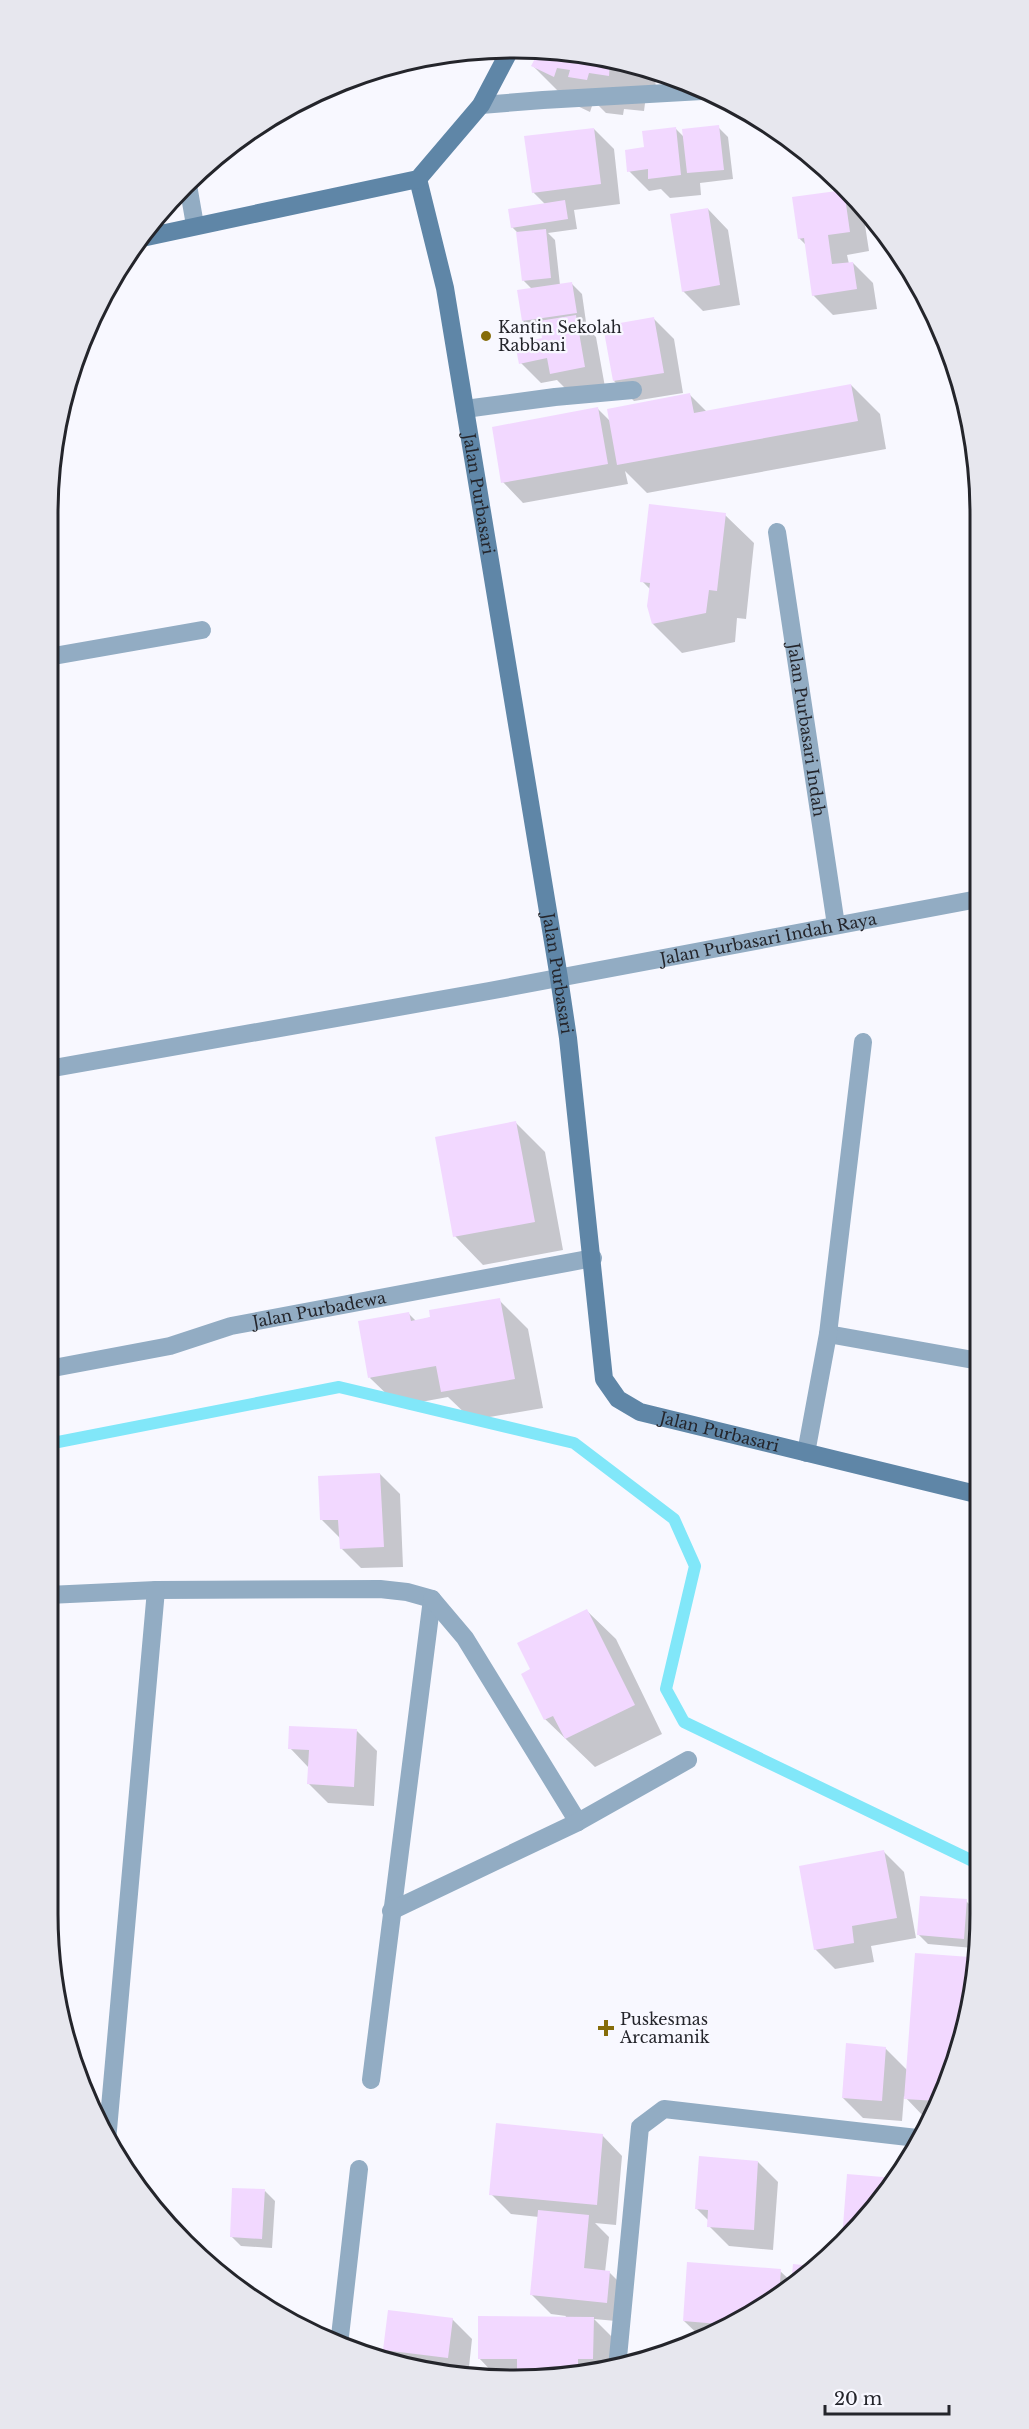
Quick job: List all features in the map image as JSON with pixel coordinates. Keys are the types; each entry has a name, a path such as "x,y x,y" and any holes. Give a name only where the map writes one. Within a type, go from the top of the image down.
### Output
{"street":[{"path":"155,235 418,179 481,105 506,58"},
{"path":"481,105 686,92"},
{"name":"Jalan Purbasari","path":"418,179 445,288 559,978 593,1258 604,1379 618,1399 640,1412 970,1493"},
{"path":"190,194 195,225"},
{"path":"465,409 555,397 633,390"},
{"name":"Jalan Purbasari Indah","path":"777,532 836,925"},
{"path":"58,655 202,630"},
{"name":"Jalan Purbasari Indah Raya","path":"58,1067 559,978 970,900"},
{"path":"806,1453 828,1334 863,1042"},
{"name":"Jalan Purbadewa","path":"58,1367 170,1346 231,1326 593,1258"},
{"path":"828,1334 970,1358"},
{"path":"58,1595 156,1590 380,1588 432,1599 465,1638 578,1822"},
{"path":"109,2121 156,1590"},
{"path":"371,2080 432,1599"},
{"path":"391,1911 578,1822 688,1760"},
{"path":"618,2359 640,2127 664,2109 911,2137"},
{"path":"340,2336 359,2169"}],"building":[{"path":"535,59 574,62 609,69 609,76 589,73 587,80 568,77 570,70 557,68 554,77 531,66"},
{"path":"719,125 724,170 687,173 682,129"},
{"path":"676,127 681,175 648,179 648,169 627,172 625,150 644,147 642,131"},
{"path":"594,128 601,184 532,193 524,136"},
{"path":"836,191 846,202 850,232 828,235 832,264 853,262 857,289 812,296 804,238 798,239 792,197"},
{"path":"565,200 568,219 511,228 508,209"},
{"path":"708,208 720,285 682,292 670,214"},
{"path":"546,229 551,278 522,281 516,232"},
{"path":"572,282 577,313 522,321 517,290"},
{"path":"576,315 585,367 550,374 547,358 519,364 515,344 542,338 539,321"},
{"path":"654,317 664,373 613,381 603,326"},
{"path":"851,384 858,421 617,465 607,409 690,393 694,413"},
{"path":"598,407 608,464 501,483 492,427"},
{"path":"649,504 726,513 717,591 709,590 706,613 652,624 647,606 650,583 640,582"},
{"path":"516,1121 535,1222 453,1237 435,1137"},
{"path":"500,1298 515,1379 441,1392 436,1366 368,1378 358,1321 409,1312 411,1321 430,1317 429,1310"},
{"path":"380,1473 384,1547 340,1549 338,1520 320,1520 318,1476"},
{"path":"587,1609 635,1705 565,1739 553,1716 544,1720 521,1674 530,1669 517,1643"},
{"path":"289,1726 357,1729 354,1787 307,1784 309,1750 288,1749"},
{"path":"884,1850 897,1918 852,1926 854,1943 814,1950 799,1866"},
{"path":"920,1896 967,1899 964,1939 917,1935"},
{"path":"915,1953 969,1957 955,2033 936,2089 930,2101 904,2099"},
{"path":"846,2043 886,2047 882,2101 842,2098"},
{"path":"496,2123 603,2134 597,2205 489,2195"},
{"path":"699,2156 758,2161 754,2230 707,2227 708,2210 695,2209"},
{"path":"847,2174 887,2177 857,2215 843,2231"},
{"path":"232,2188 265,2189 262,2239 230,2237"},
{"path":"538,2210 589,2215 584,2268 610,2271 607,2303 530,2295"},
{"path":"687,2262 781,2269 780,2285 716,2323 683,2321"},
{"path":"793,2264 805,2265 792,2276"},
{"path":"388,2310 453,2318 448,2358 383,2350"},
{"path":"478,2316 594,2317 593,2359 578,2359 578,2366 517,2370 517,2359 478,2359"}],"waterway":[{"path":"58,1442 339,1387 574,1443 674,1519 695,1566 666,1689 684,1722 970,1860"}],"place":[{"name":"Kantin Sekolah Rabbani","path":"486,336"},
{"name":"Puskesmas Arcamanik","path":"606,2028"}]}
